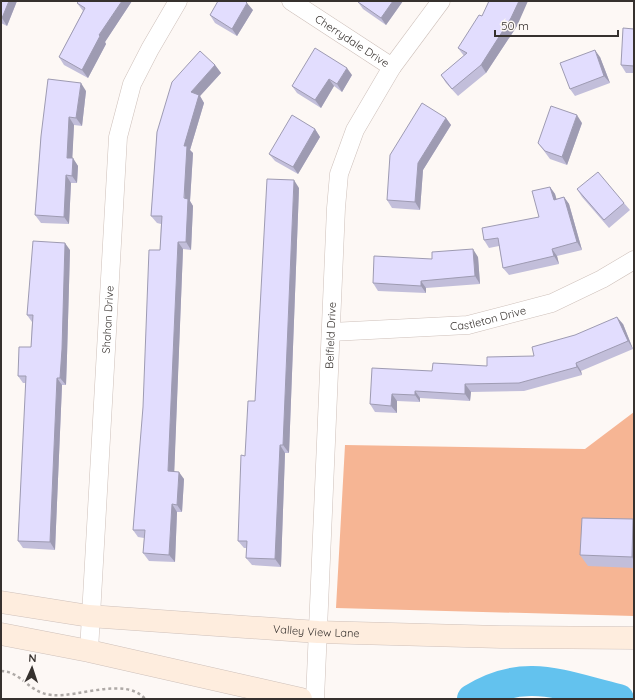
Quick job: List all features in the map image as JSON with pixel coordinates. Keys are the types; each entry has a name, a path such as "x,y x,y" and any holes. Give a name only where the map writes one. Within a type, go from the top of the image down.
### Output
{"main road":[{"name":"Valley View Lane","path":"1,602 89,616 318,632 501,637 634,638"},
{"path":"1,634 89,651 301,699"}],"street":[{"name":"Shahan Drive","path":"89,651 89,616 118,137 132,84 150,49 178,1"},
{"name":"Cherrydale Drive","path":"291,1 392,67"},
{"name":"Belfield Drive","path":"315,699 336,208 339,174 355,130 392,67 441,1"},
{"name":"Castleton Drive","path":"331,332 468,325 552,302 602,279 634,260"}],"path":[{"path":"1,671 12,671 37,692 53,696 106,689 127,690 142,696 145,699"}],"shaded area":[{"path":"634,412 634,616 336,608 345,445 585,449"}],"building":[{"path":"1,1 9,1 2,18 1,18"},
{"path":"79,1 122,1 99,35 100,36 82,70 59,57 85,8 77,3"},
{"path":"218,1 245,1 247,3 232,29 210,15"},
{"path":"358,1 393,1 381,18"},
{"path":"489,1 519,1 511,18 481,65 452,89 441,75 467,53 458,48 479,15 482,16"},
{"path":"623,28 634,29 634,66 621,65"},
{"path":"315,48 347,68 337,84 329,79 315,100 292,86"},
{"path":"595,50 604,76 570,89 560,63"},
{"path":"200,51 215,65 191,92 199,95 184,146 187,146 184,198 188,199 186,242 178,242 168,471 179,472 177,505 172,504 169,555 143,553 145,530 133,530 143,407 149,250 160,250 162,216 151,216 157,132 172,82"},
{"path":"48,79 81,83 76,118 69,117 67,158 73,158 72,176 66,175 64,217 35,215 41,136"},
{"path":"422,103 446,118 418,163 415,202 387,200 390,155"},
{"path":"551,106 577,115 562,157 545,151 538,143"},
{"path":"292,115 315,129 293,167 269,154"},
{"path":"598,172 624,203 604,220 577,189"},
{"path":"267,179 294,180 283,445 280,445 275,559 246,558 247,541 238,541 241,455 245,456 248,401 255,401"},
{"path":"550,187 554,200 564,197 577,242 552,249 554,256 503,268 498,238 484,240 482,228 539,217 532,191"},
{"path":"33,241 65,243 62,349 60,378 57,378 50,542 18,541 26,376 18,376 19,347 31,347 33,315 27,315"},
{"path":"473,249 475,276 421,281 421,286 373,283 374,256 432,259 432,252"},
{"path":"617,317 628,341 576,363 577,367 519,383 465,384 465,394 415,391 415,395 392,394 391,406 370,404 372,368 432,371 433,363 487,366 487,357 534,356 532,347 575,335"},
{"path":"582,518 633,519 632,557 580,555"}],"waterway":[{"path":"472,699 491,689 509,683 527,681 562,685 619,699"}]}
